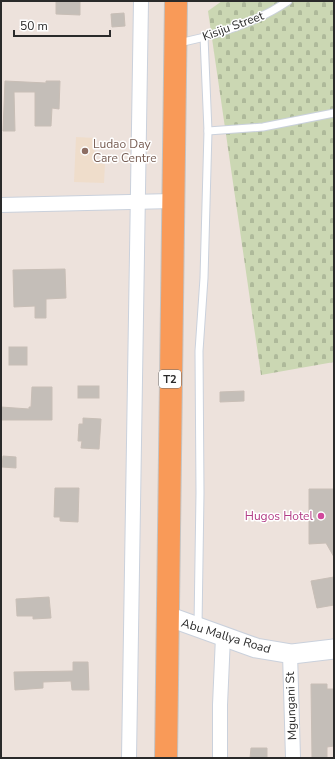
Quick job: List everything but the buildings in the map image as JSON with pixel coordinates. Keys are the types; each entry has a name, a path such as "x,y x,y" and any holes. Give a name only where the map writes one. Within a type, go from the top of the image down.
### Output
{"highway":[{"name":"T2","path":"166,758 176,1"}],"main road":[{"name":"Abu Mallya Road","path":"167,616 256,648 290,653 334,649"}],"street":[{"path":"129,758 130,581 140,202 141,1"},
{"path":"1,205 173,201"},
{"path":"220,758 220,705 223,637"},
{"name":"Mgungani St","path":"290,653 293,758"}],"lane":[{"name":"Kisiju Street","path":"175,44 204,37 258,18 288,1"},
{"path":"198,628 200,493 199,351 204,278 208,131 204,37"},
{"path":"208,131 263,127 334,113"}],"shaded area":[{"name":"Ludao Day Care Centre","path":"76,137 95,138 94,163 105,164 104,183 74,182"}],"green space":[{"path":"222,1 334,1 334,362 261,375 208,11"}],"place":[{"name":"Ludao Day Care Centre","path":"85,151"},
{"name":"Hugos Hotel","path":"321,516"}]}
